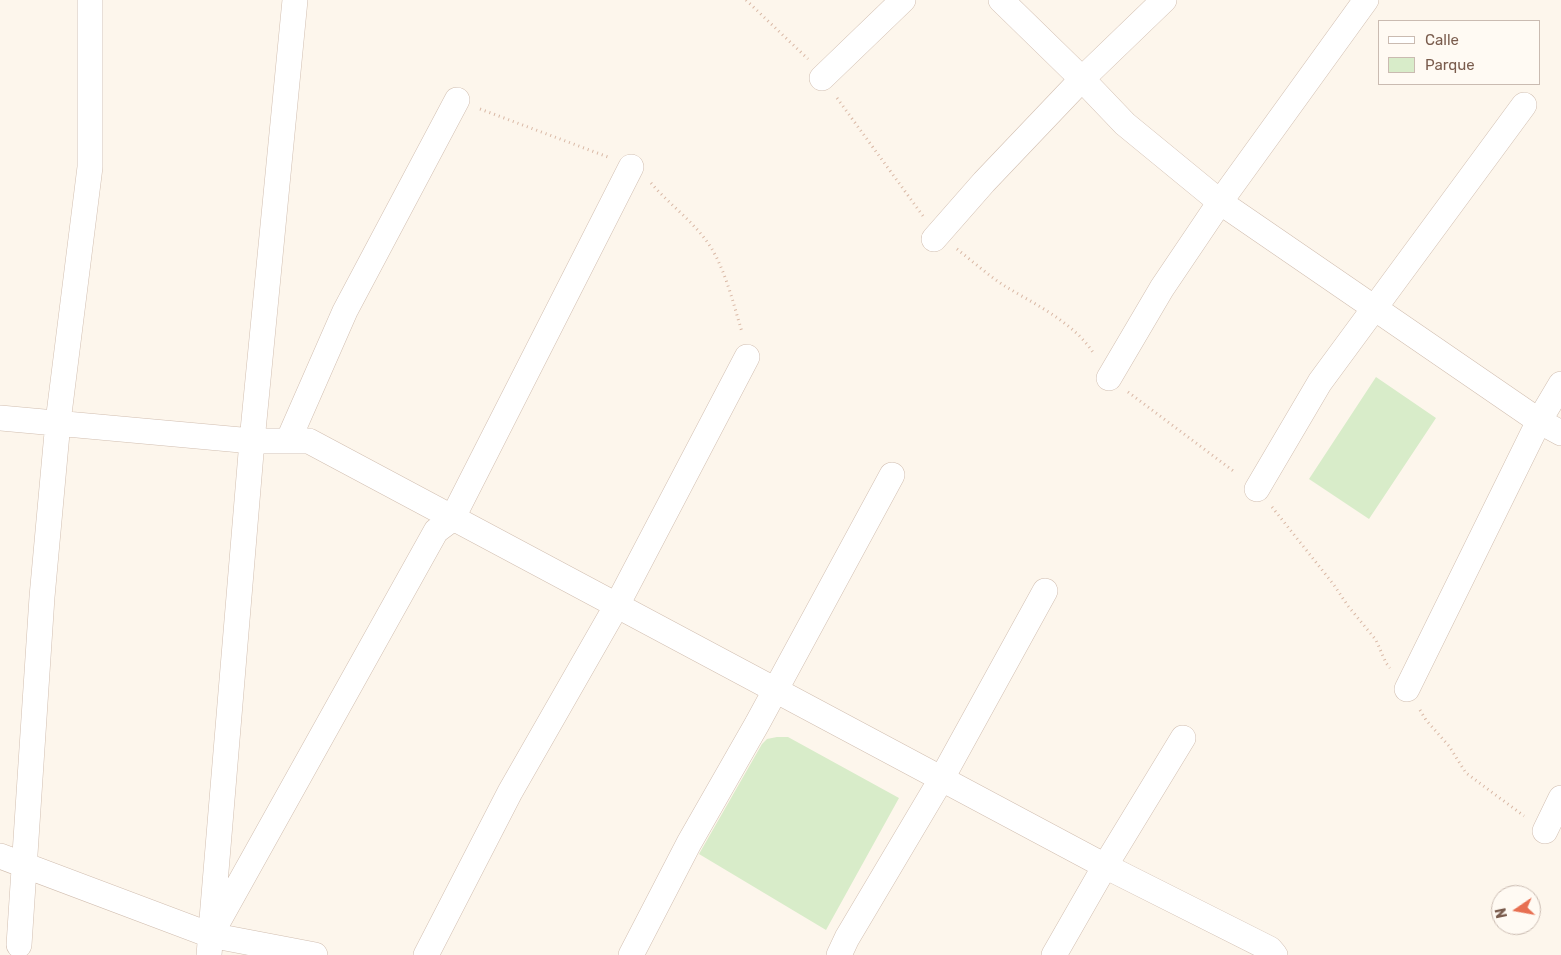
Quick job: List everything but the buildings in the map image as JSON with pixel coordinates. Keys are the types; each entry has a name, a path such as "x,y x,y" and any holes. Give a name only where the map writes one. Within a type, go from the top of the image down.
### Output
{"street":[{"path":"19,946 42,597 58,422 90,167 90,0"},
{"path":"209,945 252,441 295,0"},
{"path":"822,78 903,0"},
{"path":"1001,0 1125,124 1220,202 1373,308 1540,421 1561,433"},
{"path":"934,240 984,182 1082,79 1164,0"},
{"path":"1109,378 1162,288 1220,202 1366,0"},
{"path":"288,441 345,311 457,100"},
{"path":"1257,489 1320,382 1524,105"},
{"path":"209,945 436,531 452,519 631,167"},
{"path":"426,955 510,792 617,605 747,357"},
{"path":"1407,690 1540,421 1561,384"},
{"path":"0,418 252,441 309,441 452,519 1270,953"},
{"path":"631,955 689,843 892,475"},
{"path":"839,955 847,938 942,778 1045,591"},
{"path":"1054,955 1105,866 1183,738"},
{"path":"1545,831 1561,798"},
{"path":"0,856 209,945 315,955"}],"path":[{"path":"746,0 804,54 925,220 934,240 955,247 996,280 1057,317 1089,346 1109,378 1257,489 1376,640 1386,663 1407,690 1426,720 1449,746 1466,773 1545,831"}],"green space":[{"path":"1376,377 1436,418 1369,519 1309,479"},
{"path":"788,737 899,798 826,930 699,854 762,744 767,739"}]}
